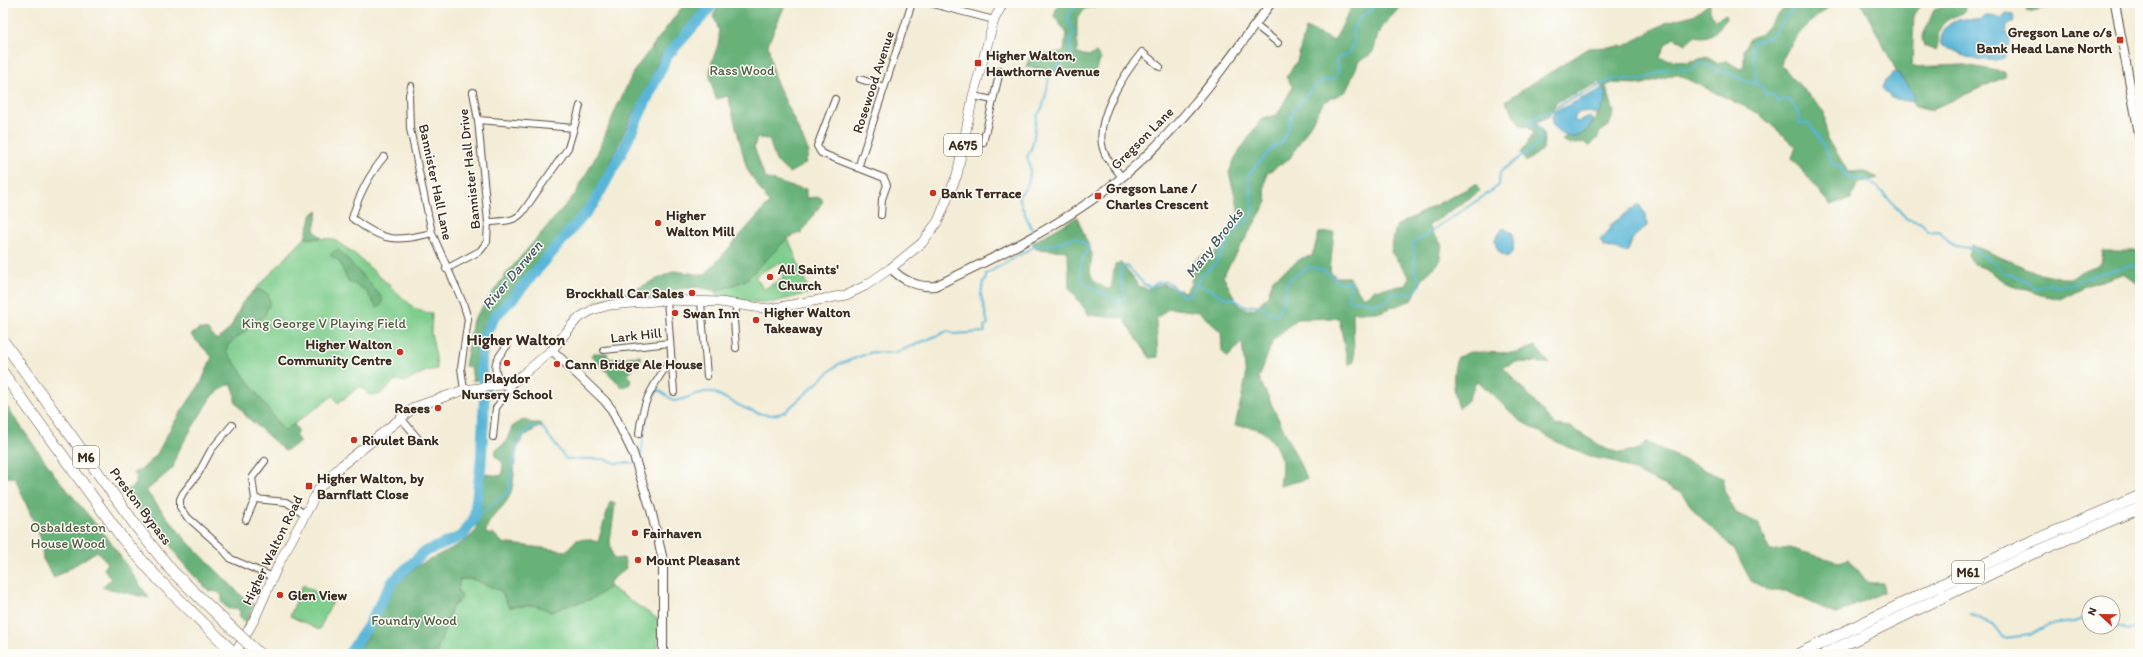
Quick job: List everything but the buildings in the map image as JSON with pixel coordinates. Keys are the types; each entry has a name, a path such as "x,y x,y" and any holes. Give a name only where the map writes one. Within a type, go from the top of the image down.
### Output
{"highway":[{"name":"Preston Bypass","path":"3,341 139,530 172,571 259,654"},
{"name":"M6","path":"3,373 123,538 160,581 235,654"},
{"name":"M61","path":"1799,654 2028,543 2140,496"},
{"name":"M61","path":"1825,654 2029,555 2140,508"}],"main road":[{"name":"A675","path":"464,390 500,385 515,381 552,350 578,319 592,310 610,305 667,300 720,302 769,309 846,295 865,286 892,268 922,244 938,221 957,175 973,96 994,20 1003,3"},
{"name":"Higher Walton Road","path":"235,654 242,644 273,577 320,487 331,475 415,407 464,390"}],"street":[{"name":"Rosewood Avenue","path":"858,168 912,3"},
{"path":"929,3 994,20"},
{"name":"Gregson Lane","path":"892,268 909,281 924,286 935,286 1048,227 1122,177 1165,136 1271,3"},
{"path":"2115,3 2140,139"},
{"path":"1255,24 1278,43"},
{"path":"1122,177 1103,151 1100,139 1103,124 1115,91 1126,72 1142,52 1160,67"},
{"path":"983,142 1000,71"},
{"path":"860,79 884,87"},
{"name":"Bannister Hall Lane","path":"411,86 409,95 410,129 432,234 446,269 463,303 468,319 461,368 464,390"},
{"name":"Bannister Hall Drive","path":"446,269 480,251 487,242 488,222 478,120 473,92"},
{"path":"973,96 993,100"},
{"path":"835,99 817,146 818,150 821,153 884,178 886,181 881,216"},
{"path":"488,222 516,219 522,213 568,148 580,106"},
{"path":"478,120 574,128"},
{"path":"384,157 370,174 360,193 352,218 384,238 402,240 432,234"},
{"path":"667,300 674,392"},
{"path":"701,302 706,376"},
{"path":"736,348 734,320 737,305"},
{"name":"Lark Hill","path":"604,350 670,343"},
{"path":"500,385 494,373 495,364 507,346"},
{"path":"552,350 572,368 612,410 635,460 651,510 663,560 663,654"},
{"path":"638,434 644,403 649,390 671,359"},
{"path":"493,437 496,408 515,381"},
{"path":"401,418 420,441"},
{"path":"232,425 211,450 191,485 180,499 180,507 185,515 221,546 231,559 273,577"},
{"path":"246,520 255,499 252,478 265,461"},
{"path":"255,499 286,502 305,514"}],"green space":[{"path":"685,3 709,3 661,55 641,101 630,120 592,200 483,326 477,352 479,379 473,381 471,367 465,366 473,320 506,274 576,193 597,154 634,71"},
{"name":"Rass Wood","path":"721,3 786,3 768,44 774,77 809,152 805,164 789,173 776,161 769,139 757,138 754,147 765,178 793,187 806,189 806,198 820,197 823,201 802,232 788,238 746,280 717,291 697,287 666,291 666,298 616,298 594,302 632,291 674,271 705,275 769,203 747,169 728,96 716,99 711,83 711,66 719,40 717,25 713,16"},
{"path":"1058,3 1108,3 1084,9 1077,19 1077,54 1090,56 1096,53 1101,59 1094,73 1086,77 1026,67 1030,57 1064,51 1066,32 1054,16"},
{"path":"1354,3 1405,3 1383,26 1378,35 1372,53 1359,61 1346,91 1324,102 1290,158 1267,173 1264,188 1267,202 1223,276 1238,305 1246,310 1256,308 1268,295 1273,279 1302,258 1312,256 1319,233 1334,232 1330,271 1336,277 1349,277 1362,296 1368,296 1373,290 1407,285 1409,276 1391,252 1396,226 1476,184 1480,191 1428,226 1442,245 1439,263 1423,278 1412,300 1380,312 1353,312 1354,362 1348,365 1339,318 1297,319 1273,340 1259,378 1307,479 1280,486 1282,462 1278,451 1270,438 1252,427 1235,426 1246,378 1242,342 1227,358 1222,350 1221,332 1199,312 1169,308 1156,319 1158,357 1150,358 1123,318 1089,315 1069,287 1068,251 1036,249 1032,243 1077,217 1092,254 1090,273 1094,281 1107,289 1111,289 1115,264 1121,263 1139,286 1147,289 1163,284 1184,292 1191,284 1193,262 1203,255 1212,257 1239,211 1229,173 1235,158 1262,118 1277,115 1293,87 1286,77 1297,61 1306,28 1334,41"},
{"path":"1710,3 1710,15 1716,20 1726,14 1727,19 1711,35 1702,37 1696,36 1685,44 1674,38 1666,44 1660,56 1663,59 1688,62 1707,57 1716,63 1727,61 1740,69 1744,66 1744,50 1749,39 1761,34 1789,3 1834,3 1810,23 1796,38 1784,56 1781,65 1824,112 1827,140 1835,150 1848,172 1864,171 1878,178 1858,183 1851,199 1830,205 1792,158 1796,147 1758,113 1676,74 1643,84 1612,83 1606,86 1614,112 1609,126 1600,132 1597,139 1589,147 1584,142 1570,145 1562,140 1566,136 1576,137 1588,130 1605,103 1607,96 1600,82 1557,102 1549,116 1535,123 1538,125 1543,134 1543,149 1526,162 1521,153 1534,133 1528,127 1521,125 1505,101 1589,48 1625,46 1667,22 1696,14"},
{"path":"1861,3 1922,3 1914,14 1912,67 1964,65 2004,72 2005,77 1930,110 1913,105 1914,95 1896,70"},
{"path":"1952,3 1963,3 1966,8 1962,13 1947,20 1942,26 1939,33 1936,51 1924,46 1922,38 1934,10"},
{"path":"2025,3 2068,3 2027,12"},
{"path":"318,211 314,230 322,238 305,238 312,214"},
{"name":"King George V Playing Field","path":"305,238 333,239 355,254 414,308 432,313 431,333 437,369 426,371 405,382 396,380 381,394 369,395 361,386 338,403 333,396 284,431 222,346 243,302"},
{"path":"788,238 810,293 774,302 750,302 716,296 717,291 746,280","holes":["780,262 785,272 782,274 784,278 764,289 755,276"]},
{"path":"1972,245 2035,272 2062,278 2072,278 2082,271 2101,264 2103,251 2140,251 2140,283 2137,283 2124,274 2087,285 2060,299 2041,295 2006,283 1984,268 1973,264 1968,254"},
{"path":"338,249 383,299 381,305 377,308 365,290 348,281 339,261 330,255"},
{"path":"257,289 268,294 270,302 265,315 228,345 226,351 284,431 294,424 299,432 295,435 300,442 285,451 246,416 235,401 235,393 232,385 227,385 211,397 177,453 173,468 146,491 185,539 246,600 254,604 246,623 239,617 240,612 237,608 228,609 222,603 222,596 218,592 209,591 191,572 170,545 167,537 160,534 155,526 145,519 125,490 134,487 137,477 133,473 143,468 157,454 173,424 201,383 212,357 191,335 199,329 208,330 215,339 218,339 230,329 243,302"},
{"path":"1535,346 1549,363 1516,362 1503,367 1555,425 1570,427 1606,449 1620,453 1640,449 1646,442 1724,479 1724,490 1736,513 1758,523 1770,551 1789,548 1839,562 1849,559 1868,583 1883,583 1884,592 1836,614 1786,591 1770,591 1751,581 1734,549 1697,514 1681,493 1613,461 1595,458 1559,443 1519,420 1477,380 1468,400 1459,408 1455,396 1454,382 1454,369 1458,357 1470,352 1517,353"},
{"path":"593,353 607,353 609,359 640,356 641,360 628,375 631,378 630,384 623,388 591,356"},
{"name":"Osbaldeston House Wood","path":"3,401 54,474 109,540 149,598 102,587 111,579 104,569 107,562 97,551 54,578 43,559 41,539 15,478 3,476"},
{"name":"Foundry Wood","path":"524,419 531,423 540,423 542,425 524,437 518,445 511,492 508,499 488,524 486,534 494,534 503,543 566,551 576,540 587,539 598,542 610,502 615,504 610,542 613,559 624,558 626,568 608,583 610,587 592,599 562,607 552,612 535,605 509,607 501,591 472,579 460,579 458,591 462,598 452,607 436,654 355,654 367,638 396,583 408,575 417,566 464,542 476,531 485,474 502,476 503,463 495,456 496,449 505,444 512,427"},
{"path":"459,579 472,579 501,591 509,607 535,605 552,612 562,607 592,599 610,587 658,619 658,654 436,654 452,607 462,598 458,591"},
{"path":"303,585 333,601 319,630 290,616"}],"water":[{"path":"2006,13 2013,14 2014,21 2007,25 2006,32 2010,36 2010,43 2004,58 1995,60 1979,60 1941,45 1941,37 1947,26 1952,22 1965,19 1979,20 1990,15 2002,18"},
{"path":"1897,72 1914,95 1913,102 1891,98 1882,88 1885,80 1888,79 1893,73"},
{"path":"1600,90 1604,90 1606,100 1597,114 1581,112 1578,113 1574,120 1577,122 1590,117 1593,120 1589,127 1579,136 1568,137 1557,130 1552,124 1552,116 1556,111"},
{"path":"1639,204 1646,215 1647,226 1633,238 1628,251 1624,252 1604,246 1600,240 1611,228 1609,226"},
{"path":"1503,228 1513,233 1513,249 1507,257 1501,254 1495,243 1495,240"}],"waterway":[{"name":"River Darwen","path":"349,654 368,626 392,582 424,552 462,536 474,519 481,464 485,388 481,369 483,338 495,316 514,297 594,203 623,150 667,56 714,3"},
{"path":"1034,234 1022,207 1019,196 1028,183 1030,168 1027,157 1032,147 1037,116 1042,109 1046,96 1049,75 1071,53 1071,38 1074,32 1071,28 1069,16 1074,6 1078,3"},
{"name":"Many Brooks","path":"638,459 641,456 648,411 651,402 659,390 674,401 702,392 712,392 748,410 766,415 776,415 785,412 837,365 872,352 895,353 948,331 954,334 985,332 984,327 988,324 981,295 986,274 1037,245 1055,244 1076,237 1089,247 1082,261 1080,269 1081,276 1084,281 1094,289 1114,299 1115,303 1119,303 1125,296 1120,277 1121,268 1127,266 1144,284 1150,287 1157,283 1167,282 1185,296 1191,293 1201,276 1216,263 1233,232 1248,220 1253,211 1248,175 1275,145 1281,144 1289,127 1292,113 1310,91 1322,81 1334,79 1339,71 1336,62 1339,57 1346,56 1354,44 1352,31 1359,19 1370,12 1375,3"},
{"path":"1754,83 1756,79 1752,47 1754,42 1764,40 1771,36 1781,26 1793,8 1799,3"},
{"path":"1197,285 1207,288 1225,298 1234,299 1245,307 1257,305 1273,314 1278,313 1284,300 1286,295 1285,287 1288,281 1309,267 1326,272 1342,283 1350,281 1351,288 1347,299 1351,302 1358,299 1374,304 1384,302 1394,294 1414,293 1420,285 1415,271 1413,243 1493,190 1499,185 1500,172 1541,142 1539,128 1530,125 1528,121 1555,110 1561,104 1616,78 1642,80 1666,69 1680,67 1685,70 1693,69 1698,64 1709,65 1718,72 1726,71 1735,77 1762,86 1766,95 1772,94 1778,101 1789,99 1798,111 1799,123 1808,123 1819,138 1833,164 1840,166 1844,174 1853,179 1865,178 1878,188 1907,219 1922,223 1928,232 1940,231 1947,241 1954,246 1975,248 1978,253 1996,263 2004,274 2021,278 2035,289 2043,285 2051,284 2057,287 2067,284 2074,285 2082,278 2132,265 2137,269 2140,267"},
{"name":"Many Brooks","path":"474,519 509,491 510,478 518,444 524,433 535,426 543,428 566,459 604,459 615,463 634,463"},
{"path":"1970,614 1996,627 2004,638 2030,635 2048,625 2081,620"},
{"path":"2121,628 2128,630 2140,624"}],"place":[{"name":"Gregson Lane o/s Bank Head Lane North","path":"2120,40"},
{"name":"Higher Walton, Hawthorne Avenue","path":"978,63"},
{"name":"Bank Terrace","path":"933,193"},
{"name":"Gregson Lane / Charles Crescent","path":"1098,196"},
{"name":"Higher Walton Mill","path":"658,223"},
{"name":"All Saints' Church","path":"770,277"},
{"name":"Brockhall Car Sales","path":"692,293"},
{"name":"Swan Inn","path":"675,313"},
{"name":"Higher Walton Takeaway","path":"756,320"},
{"name":"Higher Walton Community Centre","path":"400,352"},
{"name":"Playdor Nursery School","path":"507,363"},
{"name":"Cann Bridge Ale House","path":"557,364"},
{"name":"Raees","path":"438,408"},
{"name":"Rivulet Bank","path":"354,440"},
{"name":"Higher Walton, by Barnflatt Close","path":"309,486"},
{"name":"Fairhaven","path":"635,533"},
{"name":"Mount Pleasant","path":"638,560"},
{"name":"Glen View","path":"280,595"}],"district":[{"name":"Higher Walton","path":"516,339"}]}
